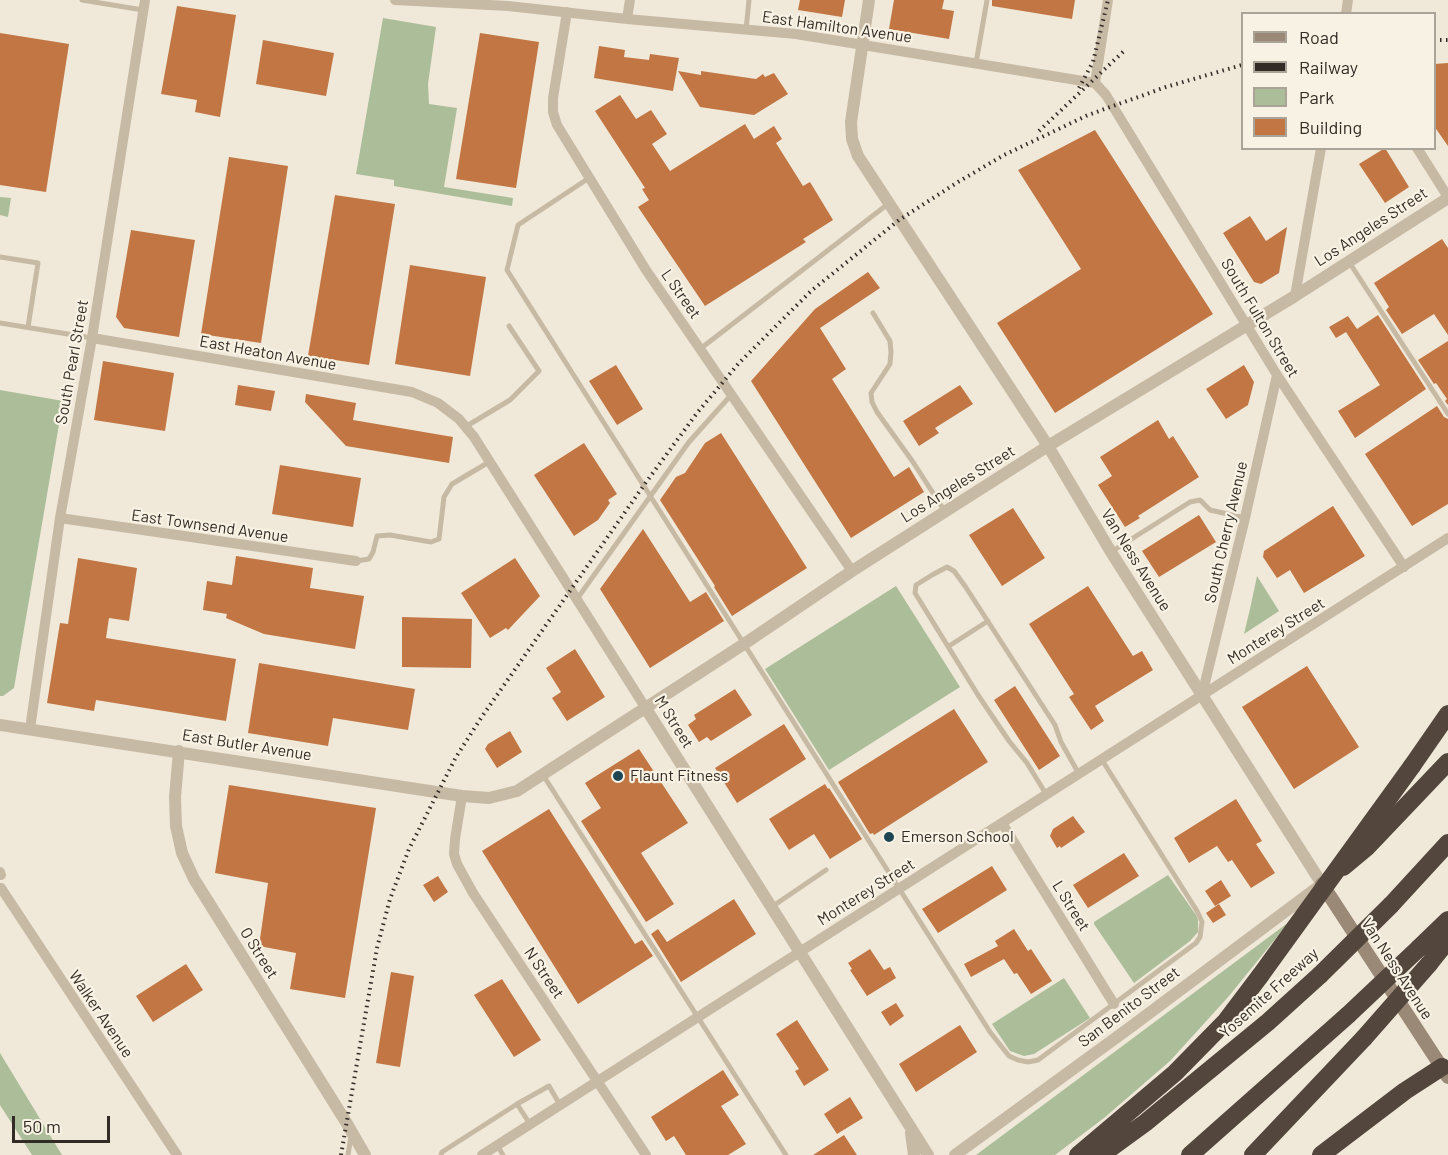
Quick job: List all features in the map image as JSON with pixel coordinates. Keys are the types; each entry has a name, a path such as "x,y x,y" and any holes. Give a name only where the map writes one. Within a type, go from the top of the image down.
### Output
{"highway":[{"path":"1078,1155 1175,1073 1226,1021 1448,714"},
{"path":"1322,884 1366,847 1448,762"},
{"name":"Yosemite Freeway","path":"1101,1155 1145,1123 1233,1051 1320,975 1391,905 1448,843"},
{"path":"1190,1155 1348,1015 1448,920"},
{"path":"1253,1155 1364,1038 1448,940"},
{"path":"1321,1155 1405,1091 1446,1068"}],"main road":[{"name":"Van Ness Avenue","path":"1322,884 1446,1068"}],"street":[{"name":"East Hamilton Avenue","path":"394,0 509,3 627,19 796,34 1095,83"},
{"path":"627,19 630,0"},
{"name":"Van Ness Avenue","path":"869,0 852,107 852,139 858,156 1048,446 1111,552 1322,884"},
{"path":"1095,83 1108,0"},
{"name":"South Pearl Street","path":"30,729 60,518 92,338 144,5"},
{"name":"L Street","path":"567,12 553,98 556,125 646,270 852,571"},
{"name":"South Fulton Street","path":"1095,83 1106,95 1277,375 1404,567"},
{"path":"1295,296 1321,150"},
{"path":"1418,150 1448,197"},
{"name":"Los Angeles Street","path":"489,798 517,791 543,775 852,571 1048,446 1295,296 1448,197"},
{"name":"East Heaton Avenue","path":"92,338 412,392 438,403"},
{"name":"South Cherry Avenue","path":"1202,695 1277,375"},
{"name":"M Street","path":"438,403 465,427 489,462 928,1155"},
{"name":"East Townsend Avenue","path":"60,518 356,561"},
{"name":"Monterey Street","path":"482,1155 500,1150 530,1124 1448,538"},
{"name":"East Butler Avenue","path":"0,725 462,796 489,798"},
{"name":"O Street","path":"179,751 175,797 182,853 200,888 352,1132 364,1155"},
{"name":"N Street","path":"462,796 454,839 457,864 473,893 646,1155"},
{"name":"L Street","path":"1002,824 1114,1004"},
{"name":"San Benito Street","path":"955,1155 1322,884"},
{"name":"Walker Avenue","path":"1,888 11,907 177,1155"},
{"name":"M Street","path":"911,1129 914,1155"}],"lane":[{"path":"82,0 144,5"},
{"path":"746,30 749,0"},
{"path":"976,63 987,0"},
{"path":"589,178 518,225 507,270 990,1032 1009,1056 1028,1062 1038,1060 1200,938 1202,922 1197,910 1102,760"},
{"path":"700,349 888,204"},
{"path":"0,257 38,263 28,327"},
{"path":"1349,261 1448,414"},
{"path":"873,313 890,341 891,352 890,364 871,393 872,402 945,512"},
{"path":"0,323 92,338"},
{"path":"465,427 510,400 538,371 509,326"},
{"path":"576,601 689,442 732,394"},
{"path":"356,561 369,559 377,536 390,535 431,542 439,539 444,497 452,484 489,462"},
{"path":"1111,552 1190,502 1200,500 1210,510 1245,518"},
{"path":"1047,795 978,695 914,590 916,585 947,567 954,571 1054,725 1079,774"},
{"path":"949,646 988,621"},
{"path":"543,775 786,1155"},
{"path":"771,907 826,870"},
{"path":"441,1155 442,1152 517,1104 549,1086 560,1105"},
{"path":"517,1104 530,1124"},
{"path":"348,1155 352,1132"}],"green space":[{"path":"383,18 436,27 428,84 429,104 457,108 444,187 513,198 512,206 394,186 394,180 356,174"},
{"path":"0,197 11,198 8,217 0,215"},
{"path":"0,390 63,401 14,688 3,696 0,696"},
{"path":"1257,576 1279,611 1244,634 1250,609"},
{"path":"896,586 960,687 829,770 765,669"},
{"path":"1168,875 1196,915 1198,932 1190,941 1134,983 1094,922"},
{"path":"1289,922 1229,996 1170,1061 1104,1118 1055,1155 976,1155"},
{"path":"1064,978 1090,1018 1034,1054 1024,1056 1010,1051 992,1024"},
{"path":"0,1053 62,1155 32,1155 0,1105"}],"building":[{"path":"800,0 845,0 842,17 798,10"},
{"path":"894,0 944,0 942,9 954,11 949,39 889,29"},
{"path":"992,0 1075,0 1072,19 992,6"},
{"path":"177,6 236,15 220,117 195,112 197,100 161,94"},
{"path":"0,33 69,44 46,192 0,185"},
{"path":"480,33 539,42 516,188 456,179"},
{"path":"263,40 334,53 326,96 256,84"},
{"path":"599,46 625,50 624,57 649,60 650,54 679,58 673,91 594,78"},
{"path":"1448,63 1448,146 1436,129 1436,64"},
{"path":"678,71 701,75 701,71 756,79 763,74 765,77 774,73 788,94 754,115 700,107"},
{"path":"620,95 636,119 651,110 667,134 652,144 670,171 745,124 754,139 774,126 782,139 776,143 803,186 810,182 833,220 803,239 806,242 705,306 638,207 649,200 642,189 645,188 595,111"},
{"path":"1095,130 1213,314 1055,413 997,323 1081,269 1018,170"},
{"path":"1382,150 1386,150 1409,187 1385,203 1359,164"},
{"path":"229,157 288,166 261,343 201,334"},
{"path":"335,195 395,204 369,365 308,356"},
{"path":"1250,216 1266,241 1287,227 1279,273 1261,284 1254,282 1223,233"},
{"path":"131,230 195,240 179,337 124,328 116,317"},
{"path":"1442,239 1448,248 1448,335 1434,314 1402,334 1386,310 1389,307 1374,283"},
{"path":"410,265 486,277 470,376 395,364"},
{"path":"868,272 880,288 820,328 846,369 832,379 894,477 909,467 924,492 851,538 751,381 815,309"},
{"path":"1378,315 1426,389 1355,438 1338,411 1380,385 1346,332 1336,338 1329,327 1348,316 1357,329"},
{"path":"1448,341 1448,405 1445,401 1447,399 1418,360"},
{"path":"103,361 174,373 165,431 94,420"},
{"path":"616,365 643,409 617,425 589,381"},
{"path":"1244,365 1254,382 1248,405 1226,419 1206,389"},
{"path":"238,385 275,391 271,411 235,405"},
{"path":"960,385 973,404 935,428 939,433 919,446 903,421"},
{"path":"306,394 356,403 353,420 453,437 449,463 346,446 305,402"},
{"path":"1437,406 1448,419 1448,504 1412,526 1365,454"},
{"path":"1158,420 1169,439 1173,436 1199,477 1138,516 1140,518 1125,527 1098,485 1112,476 1100,457"},
{"path":"721,433 807,568 732,616 660,500 676,477 685,473 705,443"},
{"path":"584,443 617,494 608,500 610,503 598,520 574,536 534,475"},
{"path":"280,465 361,478 353,527 272,514"},
{"path":"1333,506 1365,556 1304,593 1290,570 1277,578 1263,557 1264,551"},
{"path":"1013,508 1045,558 1002,586 969,535"},
{"path":"1199,515 1216,542 1159,577 1142,551"},
{"path":"643,529 690,602 706,592 724,621 650,668 600,589"},
{"path":"236,556 313,568 310,588 364,596 355,649 264,634 226,618 227,614 203,610 207,581 232,585"},
{"path":"78,558 137,568 129,621 109,618 106,638 236,659 226,721 96,700 94,711 47,703 60,623 68,624"},
{"path":"515,558 540,596 508,630 506,628 490,638 461,593"},
{"path":"1088,586 1133,656 1142,651 1153,670 1095,706 1104,721 1091,730 1069,697 1074,694 1029,624"},
{"path":"402,617 472,619 471,668 402,667"},
{"path":"575,649 605,697 567,721 552,698 561,692 546,668"},
{"path":"259,663 415,689 408,730 333,718 328,746 248,733"},
{"path":"1307,666 1359,747 1294,789 1242,707"},
{"path":"1015,686 1060,756 1039,770 994,700"},
{"path":"735,689 752,715 711,741 707,737 699,742 688,725 696,719 694,715"},
{"path":"954,709 988,762 874,835 870,834 838,782"},
{"path":"784,724 806,759 737,803 715,768"},
{"path":"510,731 522,752 497,768 485,749 488,744"},
{"path":"639,749 688,823 641,853 674,904 646,922 581,821 601,808 585,783"},
{"path":"825,784 862,839 830,859 814,834 789,850 769,819"},
{"path":"229,785 376,808 345,998 290,989 296,953 259,946 268,883 215,873"},
{"path":"1236,799 1262,841 1256,844 1275,873 1251,888 1232,860 1228,862 1217,846 1189,863 1174,838"},
{"path":"549,809 635,944 642,940 653,956 578,1004 482,851"},
{"path":"1073,816 1085,832 1061,848 1060,846 1057,848 1050,836 1053,829"},
{"path":"1124,853 1139,876 1088,908 1073,885"},
{"path":"992,866 1007,890 938,933 922,909"},
{"path":"438,876 448,892 434,902 423,885"},
{"path":"1221,880 1231,896 1215,906 1205,891"},
{"path":"734,899 756,934 681,982 651,934 658,929 667,942"},
{"path":"1219,904 1226,915 1213,923 1206,913"},
{"path":"1014,929 1028,951 1031,949 1052,981 1031,994 1004,959 971,977 964,964 998,946 995,941"},
{"path":"870,949 884,970 890,967 896,978 867,996 848,963"},
{"path":"186,964 203,990 153,1022 136,996"},
{"path":"391,972 414,976 400,1067 376,1063"},
{"path":"502,979 541,1040 514,1057 474,995"},
{"path":"896,1003 904,1016 890,1026 881,1012"},
{"path":"797,1020 829,1070 804,1086 795,1071 799,1069 776,1034"},
{"path":"960,1025 977,1052 916,1092 899,1064"},
{"path":"723,1070 739,1095 721,1106 746,1144 728,1155 686,1155 674,1136 666,1141 651,1117"},
{"path":"850,1097 863,1118 837,1134 824,1114"},
{"path":"844,1135 857,1155 813,1155"}],"railway":[{"path":"1079,88 1093,62 1108,0"},
{"path":"1436,40 1448,40"},
{"path":"1039,131 1125,50"},
{"path":"341,1155 377,948 390,899 409,849 456,757 481,718 697,413 739,363 811,291 899,220 958,182 1004,155 1088,115 1166,87 1241,65"}],"place":[{"name":"Flaunt Fitness","path":"618,776"},
{"name":"Emerson School","path":"889,837"}]}
